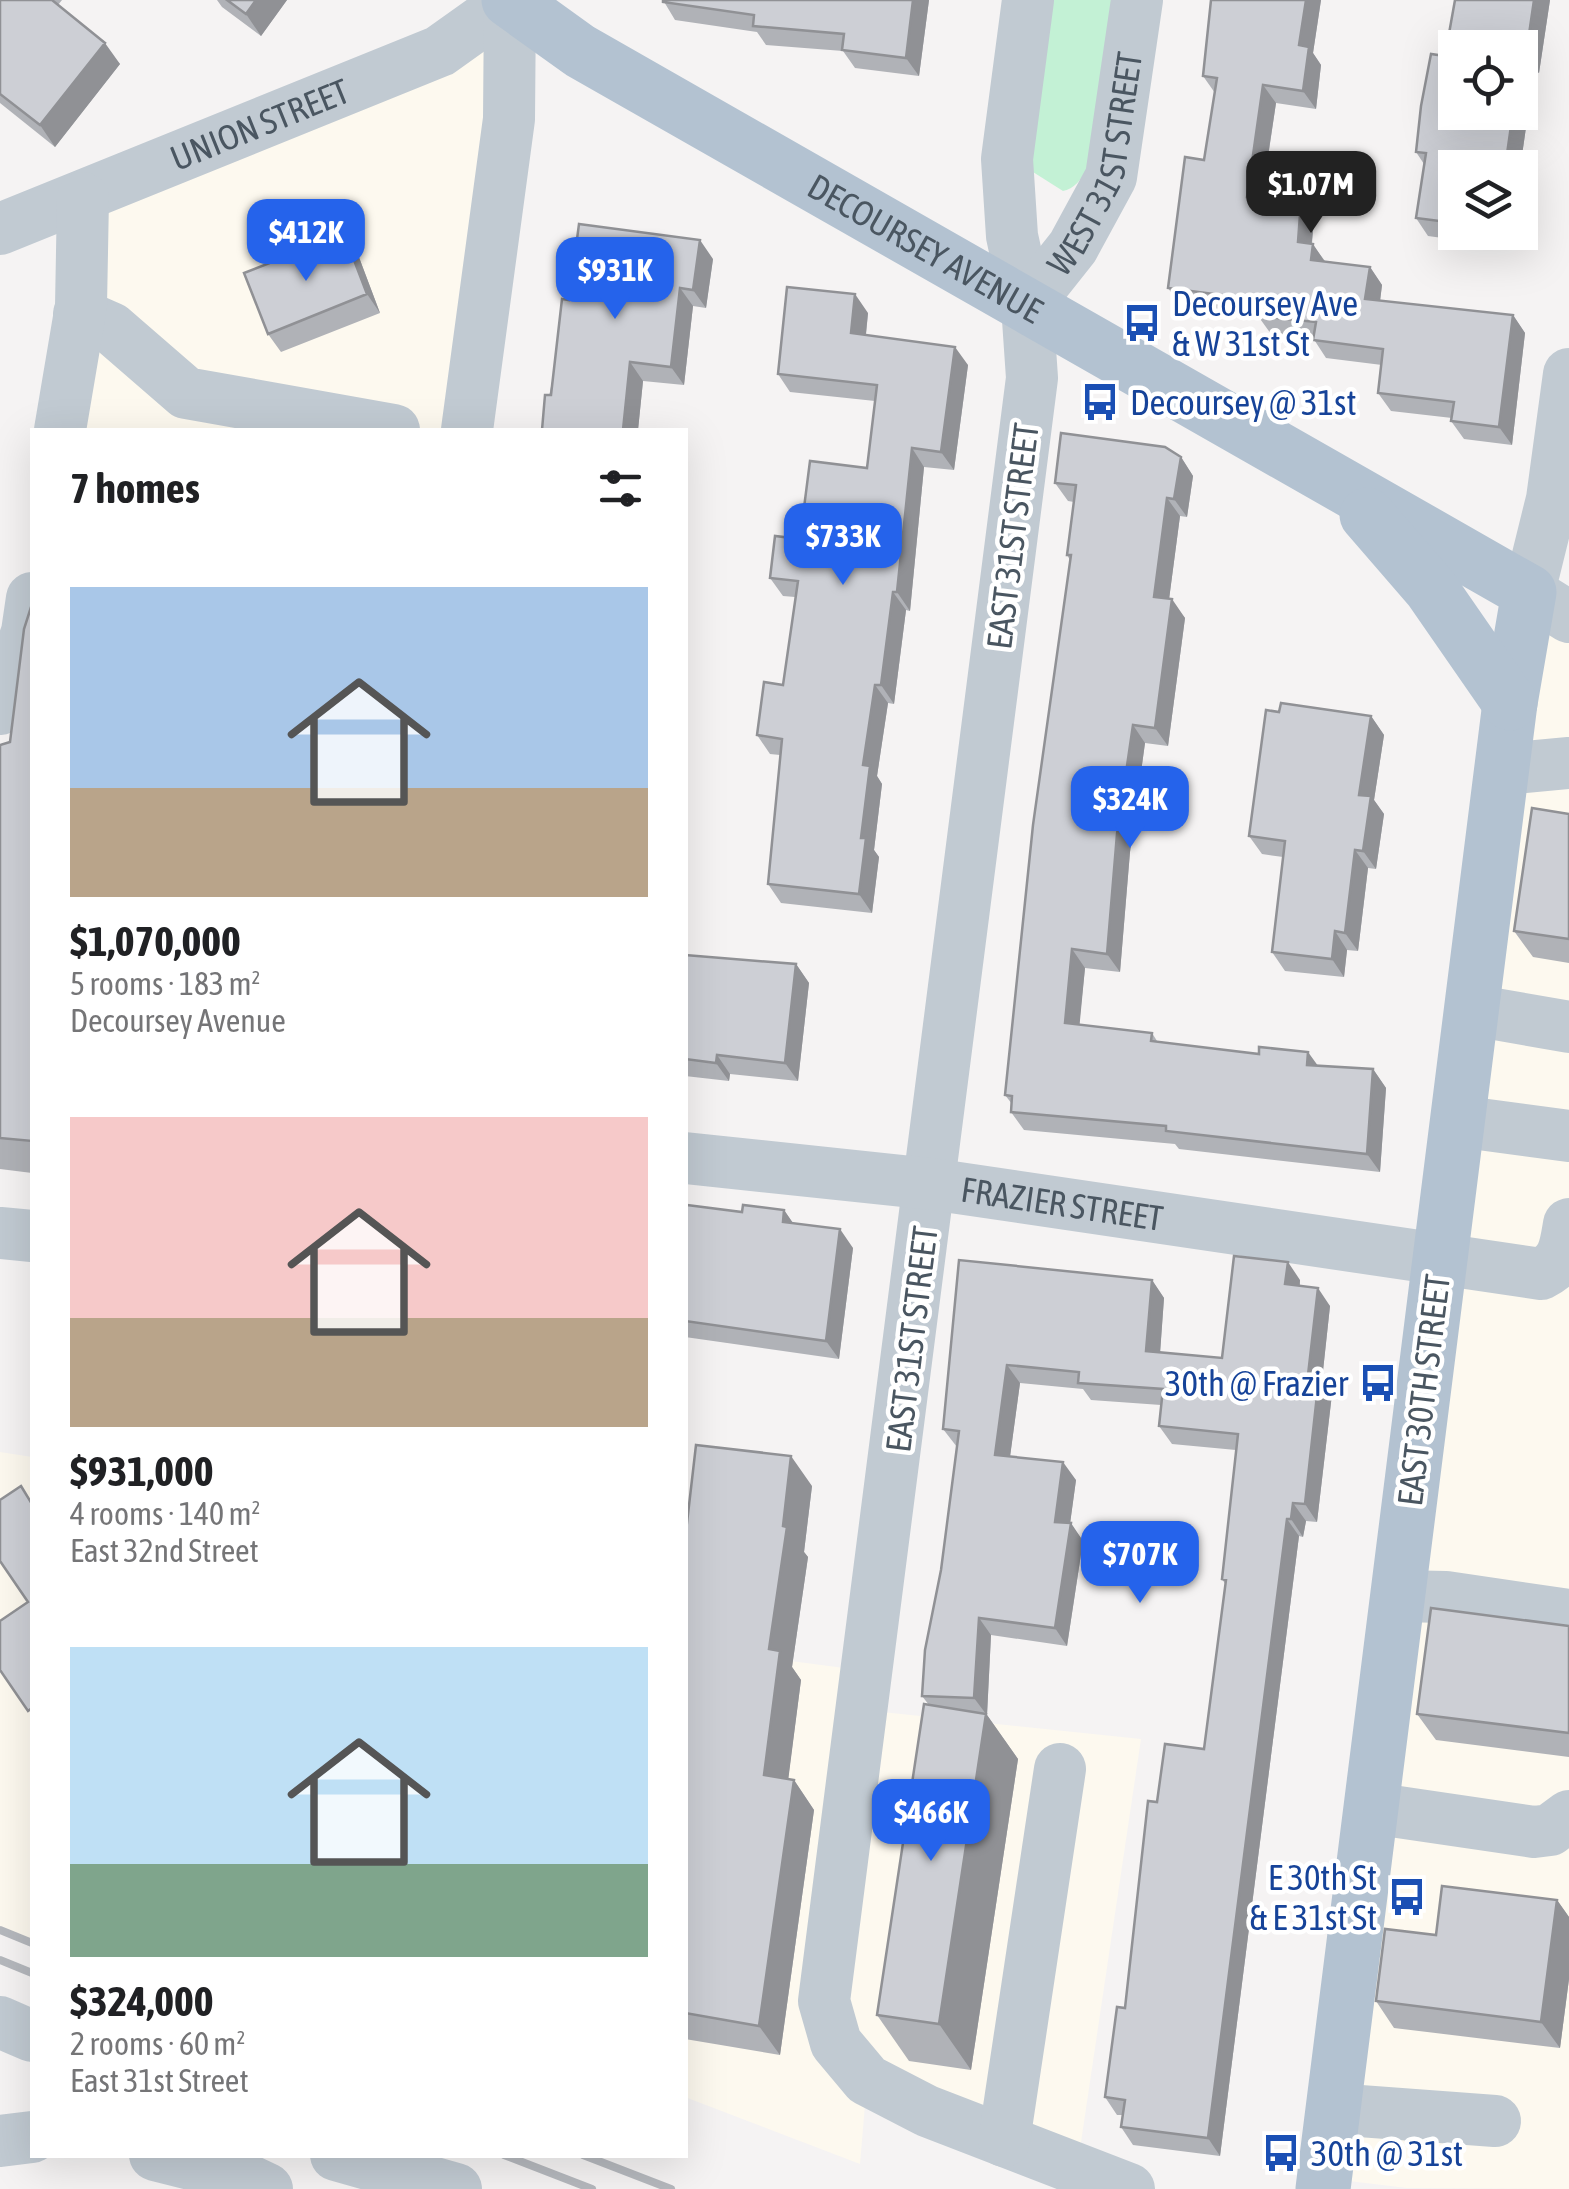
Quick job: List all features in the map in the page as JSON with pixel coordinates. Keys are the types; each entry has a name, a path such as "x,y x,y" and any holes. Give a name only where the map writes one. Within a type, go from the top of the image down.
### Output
{"main road":[{"name":"DECOURSEY AVENUE","path":"510,0 580,51 1549,605"},
{"name":"DECOURSEY AVENUE","path":"1347,487 1378,530 1431,589 1510,703"},
{"name":"EAST 30TH STREET","path":"1323,2189 1510,703 1549,605"}],"street":[{"name":"UNION STREET","path":"0,230 440,51 510,0"},
{"path":"467,428 509,118 510,0"},
{"name":"WEST 31ST STREET","path":"1028,0 1007,159 1012,236 1028,304"},
{"name":"WEST 31ST STREET","path":"1028,304 1072,247 1111,177 1137,0"},
{"path":"60,428 79,314 82,198"},
{"name":"EAST 31ST STREET","path":"1028,304 1032,378 824,2000 836,2043 867,2080 927,2111 1129,2189"},
{"path":"79,314 111,328 186,393 321,424 370,428"},
{"path":"1549,605 1552,499 1569,374"},
{"path":"0,708 27,632 30,612"},
{"path":"1502,768 1569,763"},
{"path":"1472,1010 1569,1026"},
{"path":"1457,1121 1569,1136"},
{"name":"FRAZIER STREET","path":"688,1158 931,1184 1541,1274 1554,1268 1564,1254 1569,1224"},
{"path":"0,1233 30,1236"},
{"path":"1398,1596 1446,1597 1569,1615"},
{"path":"1004,2141 1060,1769"},
{"path":"1371,1808 1534,1832 1550,1830 1569,1816"},
{"path":"0,2022 30,2035"},
{"path":"1333,2109 1496,2121"},
{"path":"0,2141 30,2137"},
{"path":"167,2158 242,2177 267,2189"},
{"path":"347,2158 456,2189"}],"shaded area":[{"path":"510,1 467,428 60,428 83,198"},
{"path":"1529,592 1569,617 1569,2189 1407,2188 1324,2178"},
{"path":"0,1452 30,1457 30,1942 0,1930"},
{"path":"688,1647 867,1671 863,1710 1141,1739 1077,2169 867,2081 860,2164 688,2098"}],"green space":[{"path":"1047,0 1116,0 1098,138 1078,183 1063,191 1033,172 1028,153"}],"building":[{"path":"0,0 52,0 105,43 40,125 0,94"},
{"path":"227,0 256,0 246,14"},
{"path":"663,0 913,0 906,58 842,50 844,34 753,26 754,15"},
{"path":"1211,0 1306,0 1299,45 1309,47 1303,91 1263,85 1247,197 1301,201 1298,242 1313,244 1311,260 1370,267 1365,299 1513,315 1499,427 1451,421 1454,402 1378,393 1383,349 1313,340 1316,322 1258,316 1260,300 1168,288 1185,157 1204,160 1217,78 1203,76"},
{"path":"1455,0 1534,0 1530,30 1450,30"},
{"path":"1431,54 1438,55 1438,130 1510,130 1508,150 1438,150 1438,221 1416,218 1426,153 1416,152"},
{"path":"579,224 700,240 693,290 680,288 671,367 630,362 623,428 542,428 545,395 551,395 562,299 569,300"},
{"path":"344,234 367,294 268,334 244,273"},
{"path":"787,287 855,294 851,333 955,347 941,452 912,448 897,592 893,592 881,685 875,685 863,765 870,766 859,894 768,884 782,739 757,735 764,682 783,685 798,581 770,578 775,536 800,539 810,461 867,468 877,385 778,374"},
{"path":"1061,433 1165,447 1181,457 1174,499 1167,498 1154,597 1172,599 1155,728 1133,725 1117,834 1107,954 1072,949 1065,1023 1152,1033 1151,1041 1259,1054 1259,1047 1308,1052 1307,1065 1373,1069 1367,1154 1166,1131 1166,1126 1011,1112 1012,1096 1005,1095 1033,825 1071,555 1067,555 1076,485 1055,483"},
{"path":"30,610 30,1141 0,1138 0,745 10,742 24,629"},
{"path":"1281,703 1371,716 1359,795 1371,796 1363,851 1355,850 1345,933 1335,931 1332,959 1272,952 1285,841 1249,836 1266,710 1279,712"},
{"path":"1532,808 1569,814 1569,939 1514,931"},
{"path":"688,955 796,964 785,1063 717,1055 716,1063 688,1059"},
{"path":"688,1205 742,1212 743,1205 784,1210 783,1222 840,1229 826,1341 688,1321"},
{"path":"1234,1256 1288,1262 1285,1284 1318,1288 1308,1375 1319,1377 1305,1504 1293,1503 1291,1519 1287,1519 1208,2138 1121,2127 1125,2100 1105,2097 1117,2007 1125,2008 1148,1801 1157,1802 1165,1744 1204,1749 1226,1580 1222,1579 1238,1434 1159,1426 1163,1389 1078,1383 1079,1372 1007,1365 995,1455 1063,1462 1055,1522 1071,1523 1055,1628 979,1618 974,1698 922,1696 925,1650 941,1570 959,1431 943,1429 959,1260 1152,1280 1146,1351 1222,1358"},
{"path":"696,1445 791,1456 783,1526 787,1527 769,1649 780,1651 764,1775 794,1780 759,2026 688,2014 688,1514"},
{"path":"21,1486 30,1501 28,1711 0,1670 0,1621 28,1602 0,1561 0,1500"},
{"path":"1431,1608 1569,1626 1569,1733 1417,1714"},
{"path":"924,1704 986,1714 939,2024 877,2015"},
{"path":"1442,1886 1557,1900 1541,2022 1376,2001 1385,1929 1436,1935"}],"railway":[{"path":"0,1930 30,1942"},
{"path":"0,1960 30,1972"},
{"path":"512,2158 592,2189"},
{"path":"591,2158 671,2189"}],"place":[{"name":"Decoursey Ave & W 31st St","path":"1142,323"},
{"name":"Decoursey @ 31st","path":"1100,402"},
{"name":"30th @ Frazier","path":"1378,1383"},
{"name":"E 30th St & E 31st St","path":"1407,1897"},
{"name":"30th @ 31st","path":"1281,2153"}]}
